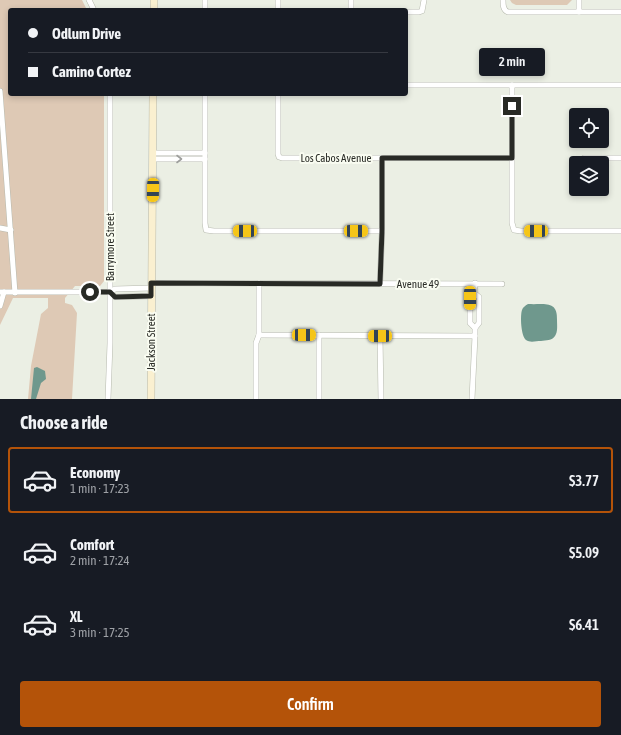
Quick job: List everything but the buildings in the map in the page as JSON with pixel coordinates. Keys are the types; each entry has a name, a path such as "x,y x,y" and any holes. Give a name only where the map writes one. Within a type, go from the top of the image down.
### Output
{"main road":[{"name":"Jackson Street","path":"151,399 154,96"}],"street":[{"path":"408,12 422,11 424,0"},
{"path":"503,0 505,11 512,12 621,12"},
{"path":"579,0 579,12"},
{"path":"408,85 621,85"},
{"path":"512,85 512,223 514,230 621,231"},
{"path":"0,91 15,293"},
{"name":"Barrymore Street","path":"108,399 110,343 110,96"},
{"path":"205,96 206,230 382,231"},
{"name":"Los Cabos Avenue","path":"278,96 279,157 512,158"},
{"path":"153,156 205,152"},
{"path":"153,156 205,159"},
{"path":"380,284 382,158"},
{"path":"609,158 621,158"},
{"path":"0,228 11,230"},
{"name":"Avenue 49","path":"151,289 165,284 502,284"},
{"path":"256,399 256,343 259,335 259,284"},
{"path":"474,284 474,293 470,298 470,323 475,328"},
{"path":"0,306 2,292 110,292 115,289 151,289"},
{"path":"128,289 128,296"},
{"path":"110,292 115,297 128,296 151,289"},
{"path":"472,399 475,328 479,323 479,297 474,293"},
{"path":"470,312 479,312"},
{"path":"259,335 475,336"},
{"path":"319,335 319,399"},
{"path":"380,336 381,399"}],"shaded area":[{"path":"0,0 82,0 86,8 8,8 8,96 104,96 104,281 100,286 75,286 65,298 65,303 72,305 77,313 72,399 28,399 31,366 41,314 48,308 48,298 13,298 0,325"},
{"path":"510,0 572,0 567,5 516,5"}],"water":[{"path":"528,304 544,304 552,306 555,309 557,314 557,330 554,338 531,342 524,338 521,326 521,313 523,308"},
{"path":"37,367 45,371 46,379 41,383 36,399 31,399 34,368"}],"route":[{"path":"90,292 110,292 115,297 151,296 151,283 380,284 382,158 512,158 512,106"}]}
